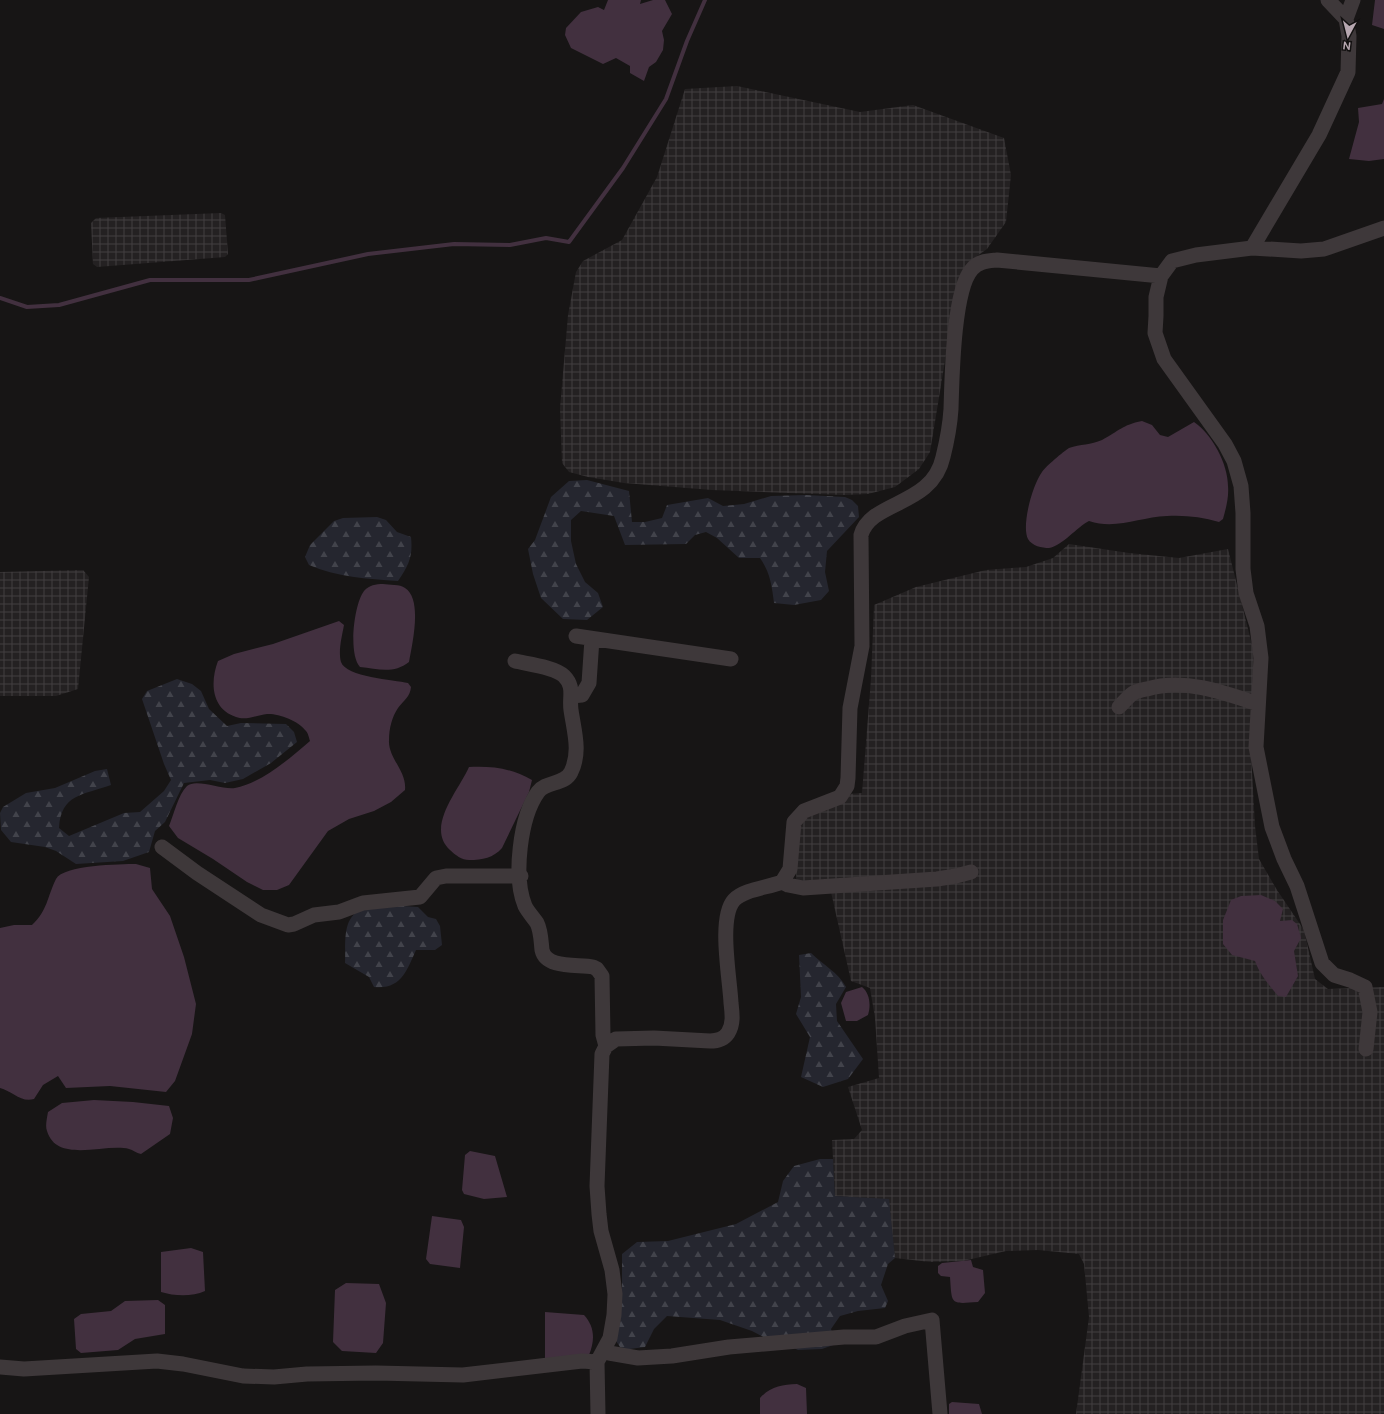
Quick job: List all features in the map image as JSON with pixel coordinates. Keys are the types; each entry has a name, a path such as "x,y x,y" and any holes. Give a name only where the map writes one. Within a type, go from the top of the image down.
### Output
{"street":[{"path":"1328,0 1346,19"},
{"path":"1252,248 1319,135 1348,72 1349,36 1346,19 1353,0"},
{"path":"1366,1050 1370,1012 1365,987 1334,975 1322,963 1300,892 1284,858 1272,827 1260,778 1256,747 1261,658 1257,626 1250,608 1245,581 1241,486 1234,461 1212,423 1170,370 1155,333 1156,297 1161,276 1172,261 1196,255 1252,248 1301,251 1324,249 1384,228"},
{"path":"598,1414 600,1356 611,1330 614,1315 615,1294 612,1270 601,1231 598,1186 600,1076 602,1054 606,1046 616,1039 654,1038 710,1042 719,1040 729,1032 732,1017 725,925 729,907 739,896 782,882 790,869 794,822 798,816 810,808 834,800 844,792 847,786 850,708 862,646 861,535 867,522 883,511 904,502 923,489 934,479 939,470 943,458 950,410 952,357 957,320 962,289 967,275 978,264 997,260 1161,276"},
{"path":"576,636 730,659"},
{"path":"572,696 582,695 589,683 592,639"},
{"path":"515,661 543,667 563,675 571,686 571,708 577,742 576,756 571,773 565,779 546,785 538,792 522,832 518,852 525,906 538,925 543,954 546,958 559,964 593,966 598,969 602,976 603,1035 606,1046"},
{"path":"1120,707 1133,693 1154,687 1173,685 1205,688 1236,695 1258,704"},
{"path":"162,847 197,873 261,915 288,925 294,924 314,915 339,912 363,903 420,897 436,878 446,876 521,876"},
{"path":"782,882 788,885 803,888 937,879 971,872"},
{"path":"0,1366 24,1368 157,1361 183,1364 243,1376 274,1377 306,1374 376,1373 463,1375 582,1361 609,1353 638,1358 672,1356 729,1347 844,1337 876,1337 905,1326 932,1320 940,1414"}],"shaded area":[{"path":"608,0 641,0 640,4 653,0 665,0 672,14 662,31 664,40 663,50 656,62 649,67 644,81 630,73 630,66 616,58 603,64 571,48 565,35 566,28 581,12 598,7 604,10"},
{"path":"1375,0 1384,0 1384,29 1372,25"},
{"path":"737,86 860,112 913,105 1004,138 1011,175 1006,222 987,249 966,264 957,288 930,452 919,469 895,487 868,494 844,495 712,490 624,483 588,477 569,472 562,463 560,408 568,315 576,272 583,261 622,240 657,177 685,89"},
{"path":"1384,99 1384,159 1369,161 1349,159 1359,122 1358,108 1382,104"},
{"path":"221,213 225,215 228,254 225,257 97,267 93,264 91,223 96,218"},
{"path":"1142,421 1152,425 1160,435 1168,437 1194,422 1207,434 1218,450 1227,477 1228,498 1223,519 1219,522 1193,517 1174,516 1157,517 1118,524 1089,521 1054,547 1040,547 1030,541 1026,533 1027,515 1035,486 1044,470 1069,448 1098,442 1125,426"},
{"path":"1069,544 1129,553 1179,558 1228,549 1254,653 1250,735 1255,826 1259,859 1277,890 1304,930 1315,979 1328,989 1384,987 1384,1414 1076,1414 1089,1317 1084,1264 1079,1254 1038,1250 1006,1251 963,1261 930,1262 895,1258 888,1200 835,1196 832,1140 854,1139 862,1130 848,1087 879,1078 875,1018 870,988 851,981 831,892 798,891 796,873 797,825 803,816 848,794 862,793 871,679 874,605 916,587 986,570 1026,567 1053,558"},
{"path":"83,570 89,577 78,689 56,696 0,696 0,572"},
{"path":"383,584 397,585 405,588 414,602 415,623 409,662 398,668 386,670 360,667 356,661 353,641 357,607 360,597 368,587"},
{"path":"339,621 344,625 340,653 341,662 345,667 352,671 371,677 408,683 411,687 408,696 394,715 389,736 389,747 401,771 405,783 405,790 391,802 374,811 349,819 328,831 289,885 277,890 263,890 247,882 178,838 169,826 179,799 187,786 196,783 230,788 245,785 275,769 310,741 307,732 288,718 267,714 240,718 228,713 222,708 217,701 214,686 215,669 218,661 234,654 273,644"},
{"path":"469,767 486,767 509,770 532,780 529,792 502,848 491,856 479,860 466,860 454,854 443,841 441,831 442,820 446,808"},
{"path":"136,864 150,868 152,889 170,916 184,957 196,1004 192,1034 175,1081 166,1092 110,1086 66,1088 58,1076 43,1085 34,1099 29,1100 21,1098 0,1088 0,928 14,925 32,925 44,909 56,879 61,874 80,868 93,866"},
{"path":"1261,895 1275,901 1283,909 1280,921 1292,920 1297,924 1301,938 1294,951 1298,976 1286,997 1278,996 1262,975 1255,961 1232,955 1223,944 1223,920 1231,900 1241,896"},
{"path":"862,987 867,993 869,1000 868,1015 857,1021 846,1021 841,1003 846,992"},
{"path":"94,1100 169,1106 173,1118 170,1134 141,1154 129,1149 119,1148 71,1150 61,1147 52,1141 46,1129 48,1112 62,1103"},
{"path":"470,1151 495,1156 507,1197 484,1199 464,1194 462,1190 465,1155"},
{"path":"432,1216 461,1220 464,1227 460,1268 430,1264 426,1259"},
{"path":"191,1248 203,1252 205,1291 183,1295 161,1292 161,1252"},
{"path":"971,1260 973,1267 983,1270 985,1293 978,1302 962,1303 954,1301 951,1293 950,1277 941,1276 938,1273 938,1266 942,1263"},
{"path":"346,1283 379,1284 386,1303 383,1343 376,1353 342,1351 333,1342 335,1290"},
{"path":"158,1300 165,1305 165,1334 135,1339 118,1350 81,1353 76,1349 74,1319 81,1314 111,1311 125,1301"},
{"path":"545,1312 584,1315 590,1324 593,1334 589,1355 545,1360"},
{"path":"797,1384 806,1388 807,1414 760,1414 760,1398 764,1394 777,1387"},
{"path":"952,1402 979,1404 982,1414 949,1414 949,1404"}],"green space":[{"path":"587,480 629,491 632,522 645,522 662,518 667,505 708,498 723,506 744,504 771,496 806,495 845,497 852,500 858,506 859,517 827,551 825,572 829,591 821,600 794,605 774,603 770,579 760,558 739,558 717,538 706,532 695,535 686,544 625,545 614,516 581,511 571,520 571,541 576,564 585,582 598,593 603,607 587,620 563,619 541,598 533,574 528,549 535,540 551,497 569,481"},
{"path":"377,517 386,520 397,532 411,537 411,555 405,570 398,581 341,575 309,565 305,557 310,545 334,521 343,518"},
{"path":"177,679 192,684 201,691 209,709 227,726 241,723 286,724 294,732 297,742 271,763 243,779 225,783 210,780 184,783 165,822 155,831 149,852 123,861 76,864 56,851 45,847 11,842 1,830 0,813 3,807 26,793 55,788 95,771 107,769 111,785 83,794 69,802 64,808 59,828 69,836 124,813 140,812 164,791 171,780 142,699 147,691"},
{"path":"388,905 418,907 428,917 436,919 440,926 442,945 435,950 416,950 406,971 397,982 383,987 374,987 369,977 345,963 346,931 348,923 357,912 368,907"},
{"path":"811,953 835,973 846,987 836,1004 837,1021 863,1059 848,1079 823,1087 801,1077 810,1037 796,1014 801,997 799,955"},
{"path":"820,1159 833,1159 835,1196 889,1199 895,1258 888,1264 881,1285 888,1301 885,1308 858,1311 840,1316 831,1329 836,1344 822,1349 798,1350 783,1343 769,1340 752,1331 720,1320 667,1316 654,1329 645,1347 622,1350 614,1338 622,1299 622,1254 637,1242 668,1241 736,1224 778,1202 783,1181 794,1166"}],"waterway":[{"path":"0,298 27,307 59,305 150,280 249,280 368,254 454,244 510,245 546,238 569,242 623,168 666,99 687,41 705,0"}]}
